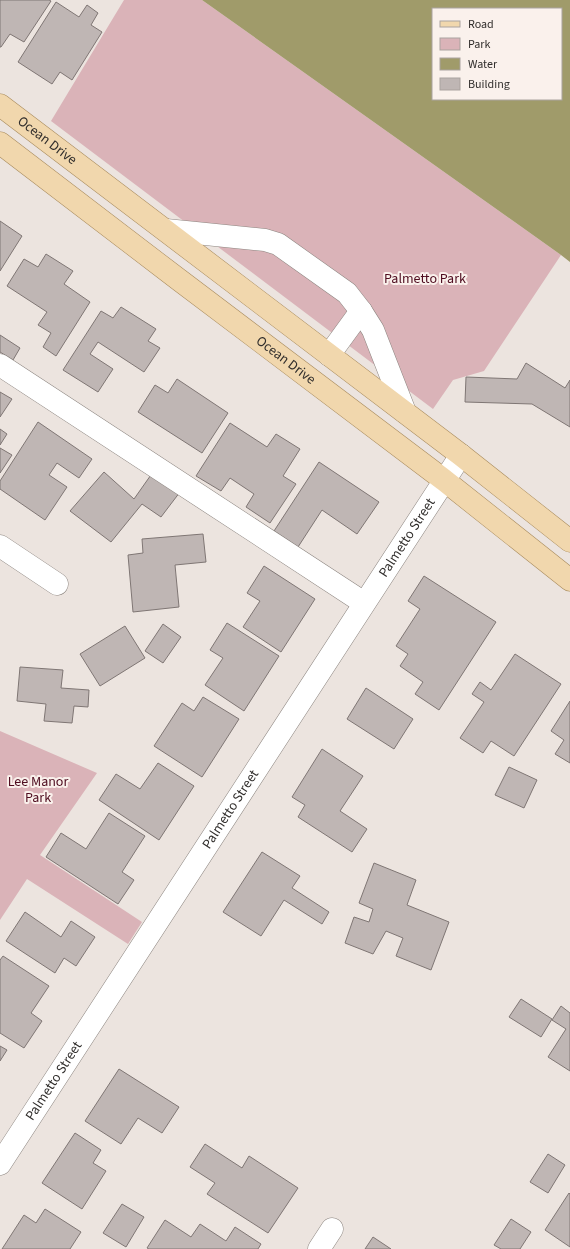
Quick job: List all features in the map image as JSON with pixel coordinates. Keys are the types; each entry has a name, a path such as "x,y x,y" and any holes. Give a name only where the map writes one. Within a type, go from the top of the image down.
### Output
{"main road":[{"name":"Ocean Drive","path":"1,109 166,230 461,455 570,541"},
{"name":"Ocean Drive","path":"0,143 444,480 566,569"},
{"path":"293,366 311,341"}],"street":[{"path":"166,230 265,240 278,244 347,293 373,330 405,412"},
{"path":"330,355 361,311"},
{"path":"0,365 364,603"},
{"name":"Palmetto Street","path":"0,1164 461,455"},
{"path":"0,546 57,584"},
{"path":"319,1249 332,1229"}],"green space":[{"name":"Palmetto Park","path":"124,0 202,0 561,255 484,371 453,380 433,409 51,121"},
{"name":"Lee Manor Park","path":"0,731 97,773 40,855 142,922 128,944 27,879 0,920"}],"water":[{"path":"202,0 570,0 570,262 561,255"}],"building":[{"path":"0,0 51,1 24,42 10,34 0,47"},
{"path":"56,2 79,17 87,5 98,13 91,25 102,32 72,80 60,72 52,84 18,62"},
{"path":"0,221 22,236 0,271"},
{"path":"46,254 73,271 64,284 90,302 56,356 43,347 51,333 38,325 47,312 7,286 24,259 38,267"},
{"path":"121,307 156,329 148,341 160,348 144,372 98,342 90,354 113,369 98,392 63,370 101,311 113,318"},
{"path":"0,335 20,348 13,360 0,352"},
{"path":"526,363 565,388 570,380 570,427 532,404 465,402 466,377 517,379"},
{"path":"177,379 228,413 202,453 138,412 155,385 168,393"},
{"path":"0,392 12,399 0,417"},
{"path":"38,422 92,459 79,478 57,463 49,475 67,487 45,520 0,489 0,481"},
{"path":"230,423 267,447 276,434 300,449 283,476 296,484 270,523 246,507 254,494 230,478 221,491 196,476"},
{"path":"0,429 7,434 0,445"},
{"path":"0,448 12,455 0,473"},
{"path":"319,462 379,502 357,534 322,510 298,547 274,531"},
{"path":"104,472 134,499 153,472 180,492 161,517 142,504 111,542 70,511"},
{"path":"203,534 206,562 175,565 179,607 133,612 128,555 143,553 142,539"},
{"path":"264,566 315,599 281,652 243,627 260,601 247,593"},
{"path":"424,576 496,622 439,710 415,694 423,682 400,666 408,654 396,646 420,609 408,601"},
{"path":"227,623 279,656 244,711 205,685 223,658 210,650"},
{"path":"163,624 181,637 163,663 145,651"},
{"path":"125,626 145,658 100,686 80,654"},
{"path":"515,654 561,684 514,756 491,741 483,753 460,738 484,702 472,694 480,682 491,690"},
{"path":"20,667 63,670 61,688 89,690 88,707 74,706 72,723 44,721 46,704 17,701"},
{"path":"366,688 413,719 394,749 347,719"},
{"path":"203,697 239,719 202,777 154,746 182,703 194,711"},
{"path":"570,701 570,763 555,754 564,740 551,731"},
{"path":"322,749 363,776 340,811 367,829 352,852 298,817 305,805 292,797"},
{"path":"158,763 194,786 159,840 99,800 116,774 140,789"},
{"path":"509,767 537,780 524,808 495,795"},
{"path":"109,813 145,836 122,872 134,880 118,904 46,857 61,833 86,849"},
{"path":"262,852 300,876 292,888 329,912 322,924 284,900 261,936 223,912"},
{"path":"374,863 416,880 407,905 449,922 431,970 396,956 403,938 386,931 373,954 345,943 354,917 369,922 373,909 359,903"},
{"path":"25,912 61,937 71,921 95,937 76,966 64,958 55,973 6,941"},
{"path":"3,956 49,986 31,1013 42,1021 24,1048 0,1033 0,960"},
{"path":"521,999 552,1019 541,1037 509,1017"},
{"path":"561,1006 570,1013 570,1071 548,1057 566,1029 552,1020"},
{"path":"0,1046 7,1050 0,1061"},
{"path":"119,1069 179,1107 162,1133 138,1118 121,1144 85,1121"},
{"path":"75,1133 101,1150 93,1163 106,1171 82,1209 42,1183"},
{"path":"205,1144 242,1168 249,1156 298,1188 268,1233 207,1194 215,1183 190,1167"},
{"path":"548,1154 565,1165 548,1193 530,1182"},
{"path":"569,1193 570,1194 570,1247 545,1230"},
{"path":"122,1204 144,1217 126,1247 103,1233"},
{"path":"45,1209 81,1232 70,1249 2,1249 24,1215 36,1223"},
{"path":"511,1219 531,1232 520,1249 501,1249 494,1245"},
{"path":"165,1220 191,1237 200,1224 226,1241 235,1227 261,1244 258,1249 147,1248"},
{"path":"373,1237 391,1249 365,1249"}]}
